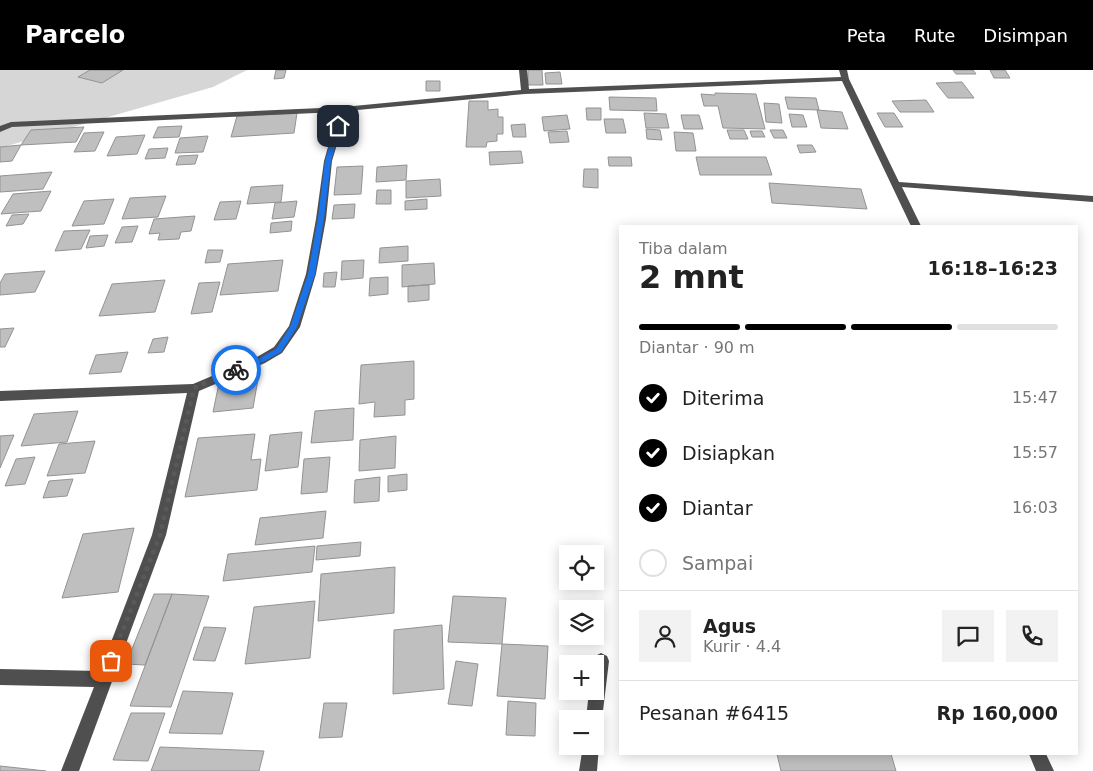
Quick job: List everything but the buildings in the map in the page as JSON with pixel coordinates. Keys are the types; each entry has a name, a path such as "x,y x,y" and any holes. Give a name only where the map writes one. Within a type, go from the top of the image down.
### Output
{"street":[{"path":"523,70 525,92"},
{"path":"0,129 11,125 343,108 525,92 844,75 916,225"},
{"path":"0,396 194,388 260,360 278,350 294,327 311,274 321,218 328,161 343,108"},
{"path":"896,184 1093,199"},
{"path":"70,771 160,535 194,388"},
{"path":"0,677 104,679"},
{"path":"588,771 590,755"},
{"path":"1037,755 1045,771"}],"shaded area":[{"path":"0,70 247,70 213,87 0,148"}],"way so far":[{"path":"111,661 160,535 194,388 236,370"}],"route":[{"path":"236,370 278,350 294,327 311,274 321,218 328,161 338,126"}]}
